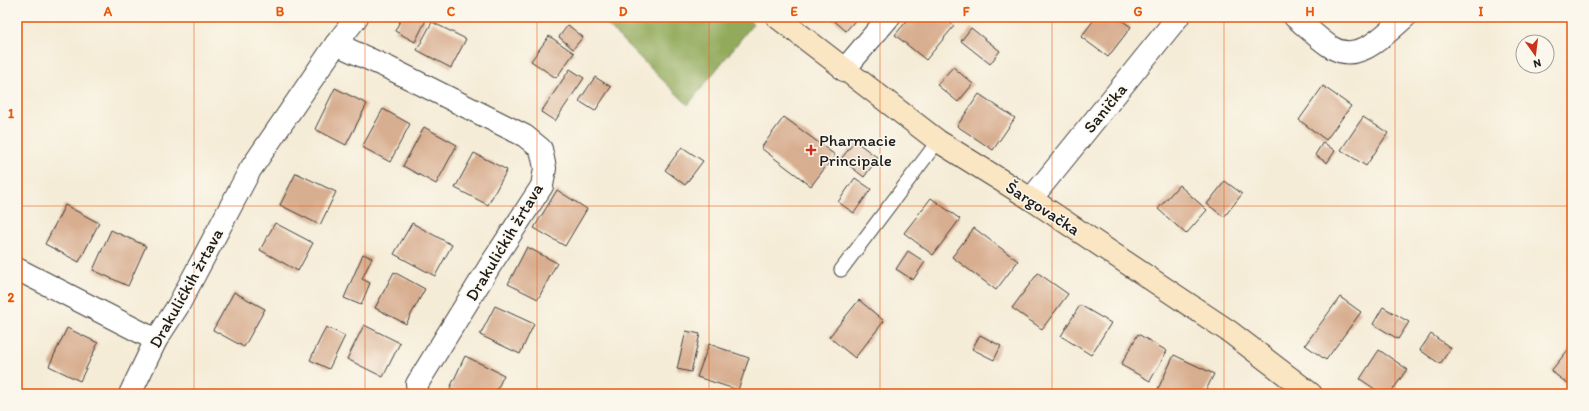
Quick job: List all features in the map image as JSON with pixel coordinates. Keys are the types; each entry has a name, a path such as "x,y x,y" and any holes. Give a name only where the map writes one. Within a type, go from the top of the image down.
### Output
{"street":[{"name":"Drakulićkih žrtava","path":"130,394 156,340 178,306 250,170 336,44 357,17"},
{"name":"Šargovačka","path":"777,17 938,141 1031,199 1230,332 1311,394"},
{"path":"844,70 889,17"},
{"name":"Sanička","path":"1031,199 1178,17"},
{"path":"1295,17 1332,48 1344,52 1359,51 1372,45 1405,17"},
{"name":"Drakulićkih žrtava","path":"336,44 391,69 525,136 541,149 545,168 542,186 491,264 417,384"},
{"path":"17,269 156,340"}],"lane":[{"path":"840,270 938,141"}],"green space":[{"path":"603,17 746,17 753,24 688,105 609,27"}],"building":[{"path":"402,17 421,17 426,20 415,42 395,31"},
{"path":"830,17 858,17 846,31"},
{"path":"910,17 943,17 954,26 926,60 895,35"},
{"path":"1096,17 1117,17 1131,27 1108,57 1081,37"},
{"path":"432,22 466,39 451,68 417,50"},
{"path":"568,25 583,37 573,49 559,37"},
{"path":"971,28 1000,51 990,64 961,41"},
{"path":"549,36 574,53 556,78 531,61"},
{"path":"953,67 973,84 958,102 937,85"},
{"path":"570,69 584,78 555,121 541,112"},
{"path":"595,77 611,87 595,111 579,101"},
{"path":"1323,86 1351,106 1326,140 1299,120"},
{"path":"335,88 367,104 346,145 315,129"},
{"path":"979,94 1015,118 993,150 957,126"},
{"path":"383,109 410,124 390,162 362,147"},
{"path":"784,117 835,155 811,186 761,148"},
{"path":"1363,117 1388,133 1366,166 1341,150"},
{"path":"424,127 457,145 436,184 403,166"},
{"path":"855,141 878,158 864,177 841,159"},
{"path":"1323,142 1335,151 1327,163 1315,155"},
{"path":"682,147 703,161 685,185 665,170"},
{"path":"474,153 507,170 488,205 455,188"},
{"path":"296,173 336,192 320,225 280,205"},
{"path":"855,178 871,189 854,213 838,202"},
{"path":"1225,181 1242,194 1224,217 1207,204"},
{"path":"1179,185 1207,210 1186,234 1158,209"},
{"path":"557,190 587,209 565,246 534,228"},
{"path":"931,198 960,219 933,255 904,233"},
{"path":"65,205 99,223 79,262 45,244"},
{"path":"275,223 313,243 298,271 260,250"},
{"path":"412,223 452,245 435,276 394,254"},
{"path":"974,228 1018,261 996,290 952,257"},
{"path":"111,230 146,246 128,286 93,270"},
{"path":"527,247 557,263 538,299 508,284"},
{"path":"908,251 925,262 913,280 896,269"},
{"path":"363,254 372,258 362,279 370,283 361,305 344,298"},
{"path":"394,272 425,289 406,324 375,308"},
{"path":"1038,273 1068,294 1042,329 1012,308"},
{"path":"234,292 265,309 244,347 213,330"},
{"path":"1340,297 1361,312 1326,360 1305,345"},
{"path":"859,300 884,321 855,358 829,337"},
{"path":"1080,305 1111,323 1091,355 1061,336"},
{"path":"495,306 534,324 520,354 480,335"},
{"path":"1383,307 1409,322 1398,339 1373,324"},
{"path":"364,325 400,343 383,377 347,359"},
{"path":"326,327 345,336 329,369 310,360"},
{"path":"67,328 98,343 80,381 49,366"},
{"path":"686,331 700,334 691,372 677,369"},
{"path":"1138,334 1167,351 1150,381 1121,365"},
{"path":"1431,334 1451,348 1440,364 1420,350"},
{"path":"980,335 1001,346 994,360 972,349"},
{"path":"709,344 749,358 738,390 697,377"},
{"path":"1572,345 1572,387 1551,371"},
{"path":"1379,350 1407,369 1390,394 1382,394 1360,379"},
{"path":"1174,355 1214,374 1204,394 1162,394 1157,391"},
{"path":"465,356 504,375 495,394 462,394 450,388"}],"waterway":[{"path":"1565,17 1572,19"}],"place":[{"name":"Pharmacie Principale","path":"811,150"}]}
